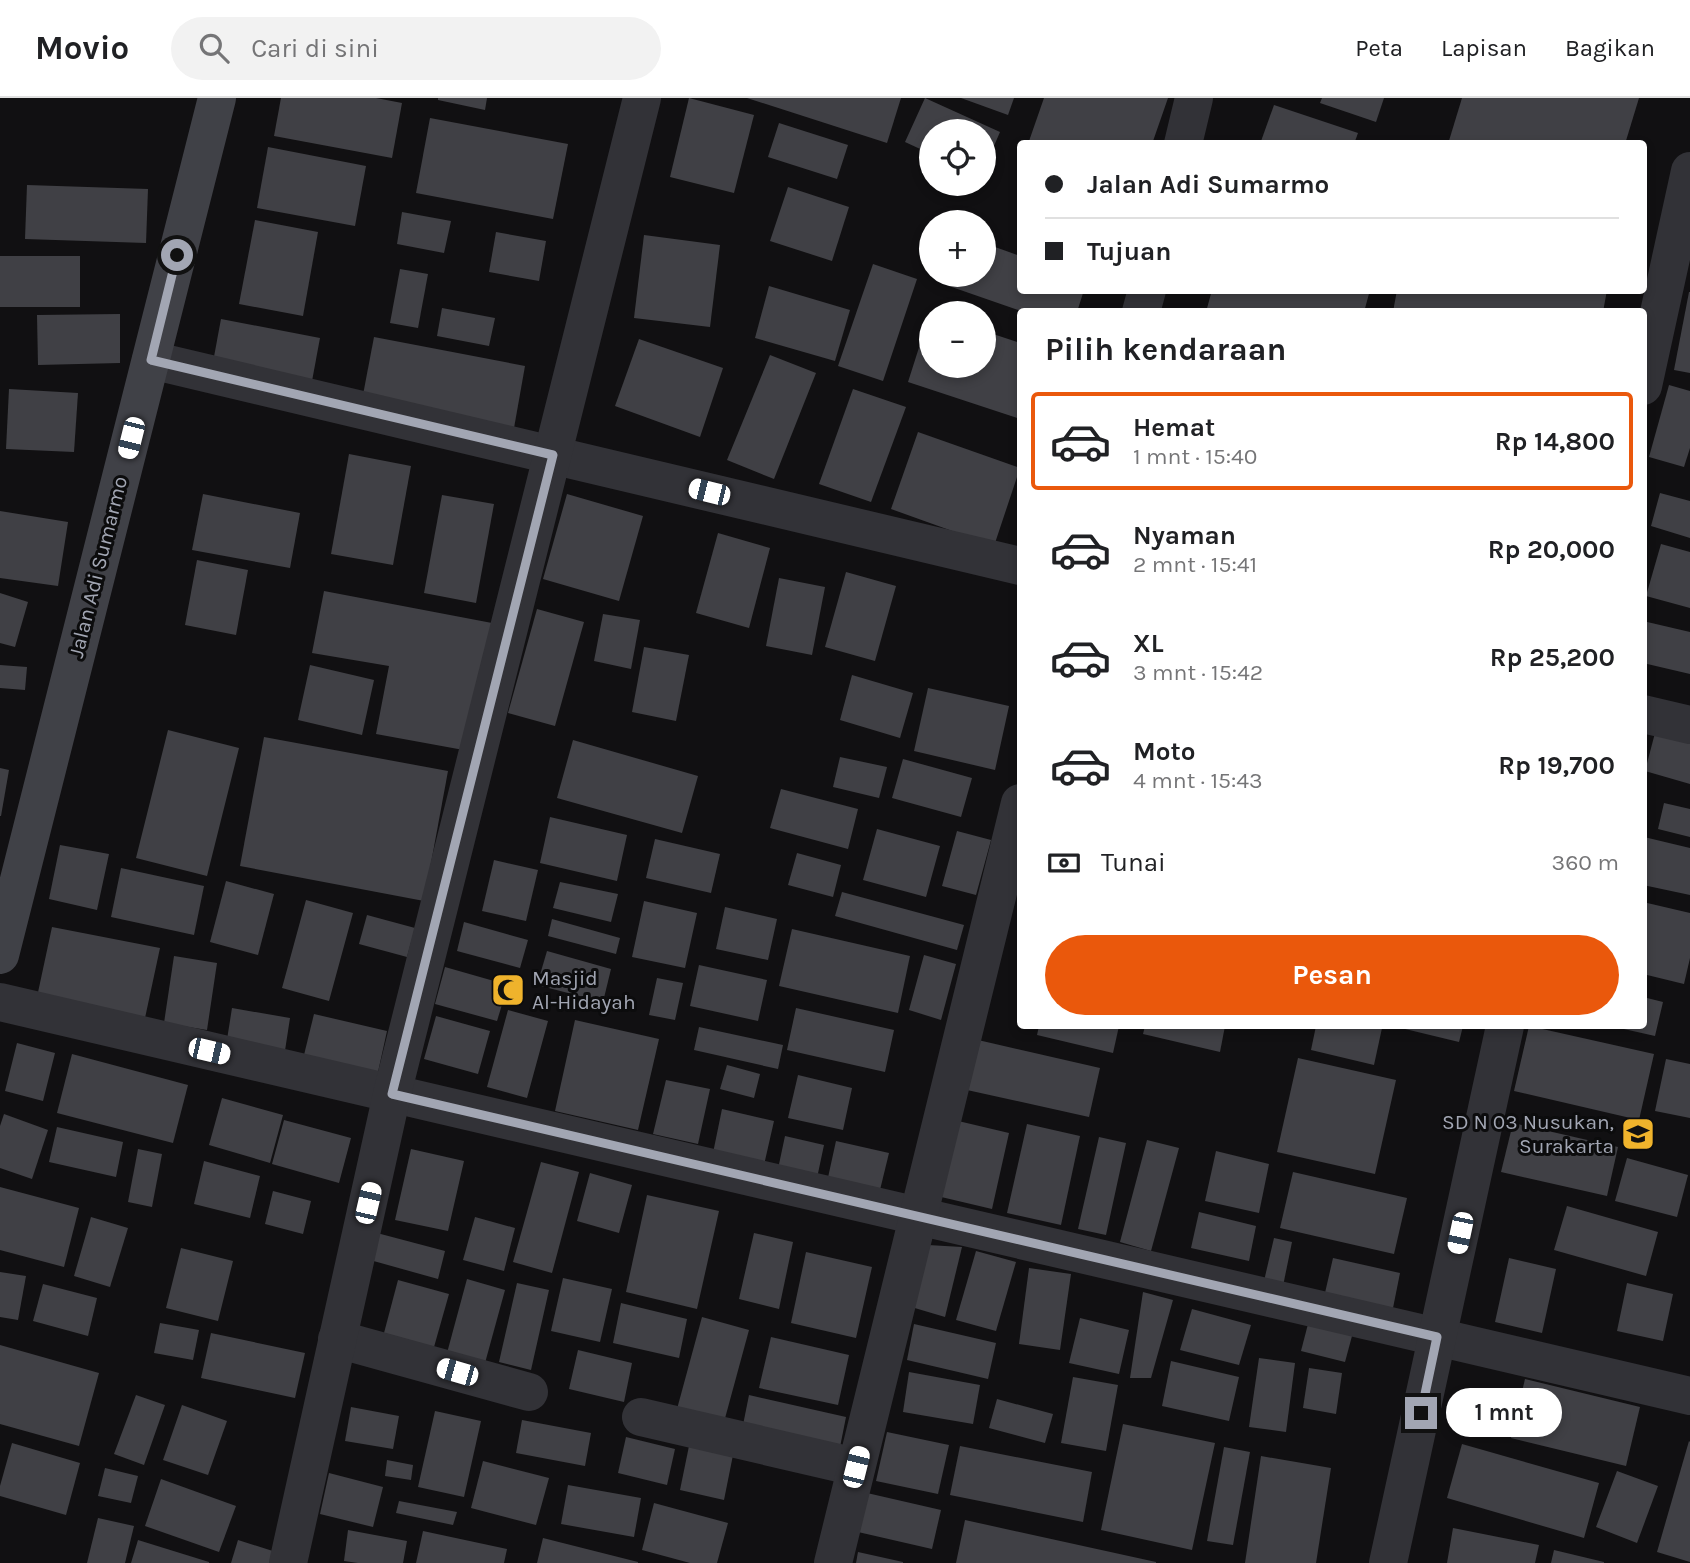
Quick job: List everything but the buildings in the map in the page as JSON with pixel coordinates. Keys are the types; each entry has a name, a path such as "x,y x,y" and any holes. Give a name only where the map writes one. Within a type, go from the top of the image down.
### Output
{"main road":[{"name":"Jalan Adi Sumarmo","path":"0,955 9,878 151,360 217,98"}],"street":[{"path":"288,1563 392,1094 642,98"},
{"path":"1184,140 1194,98"},
{"path":"1647,368 1690,171"},
{"path":"151,360 1017,565"},
{"path":"1647,715 1690,725"},
{"path":"833,1563 1017,815"},
{"path":"0,1002 1690,1396"},
{"path":"1388,1563 1503,1029"},
{"path":"337,1339 529,1392"},
{"path":"640,1417 856,1467"}],"place":[{"name":"Masjid Al-Hidayah","path":"508,990"},
{"name":"SD N 03 Nusukan, Surakarta","path":"1638,1134"}],"route":[{"path":"177,255 151,360 553,455 392,1094 1437,1337 1421,1413"}]}
